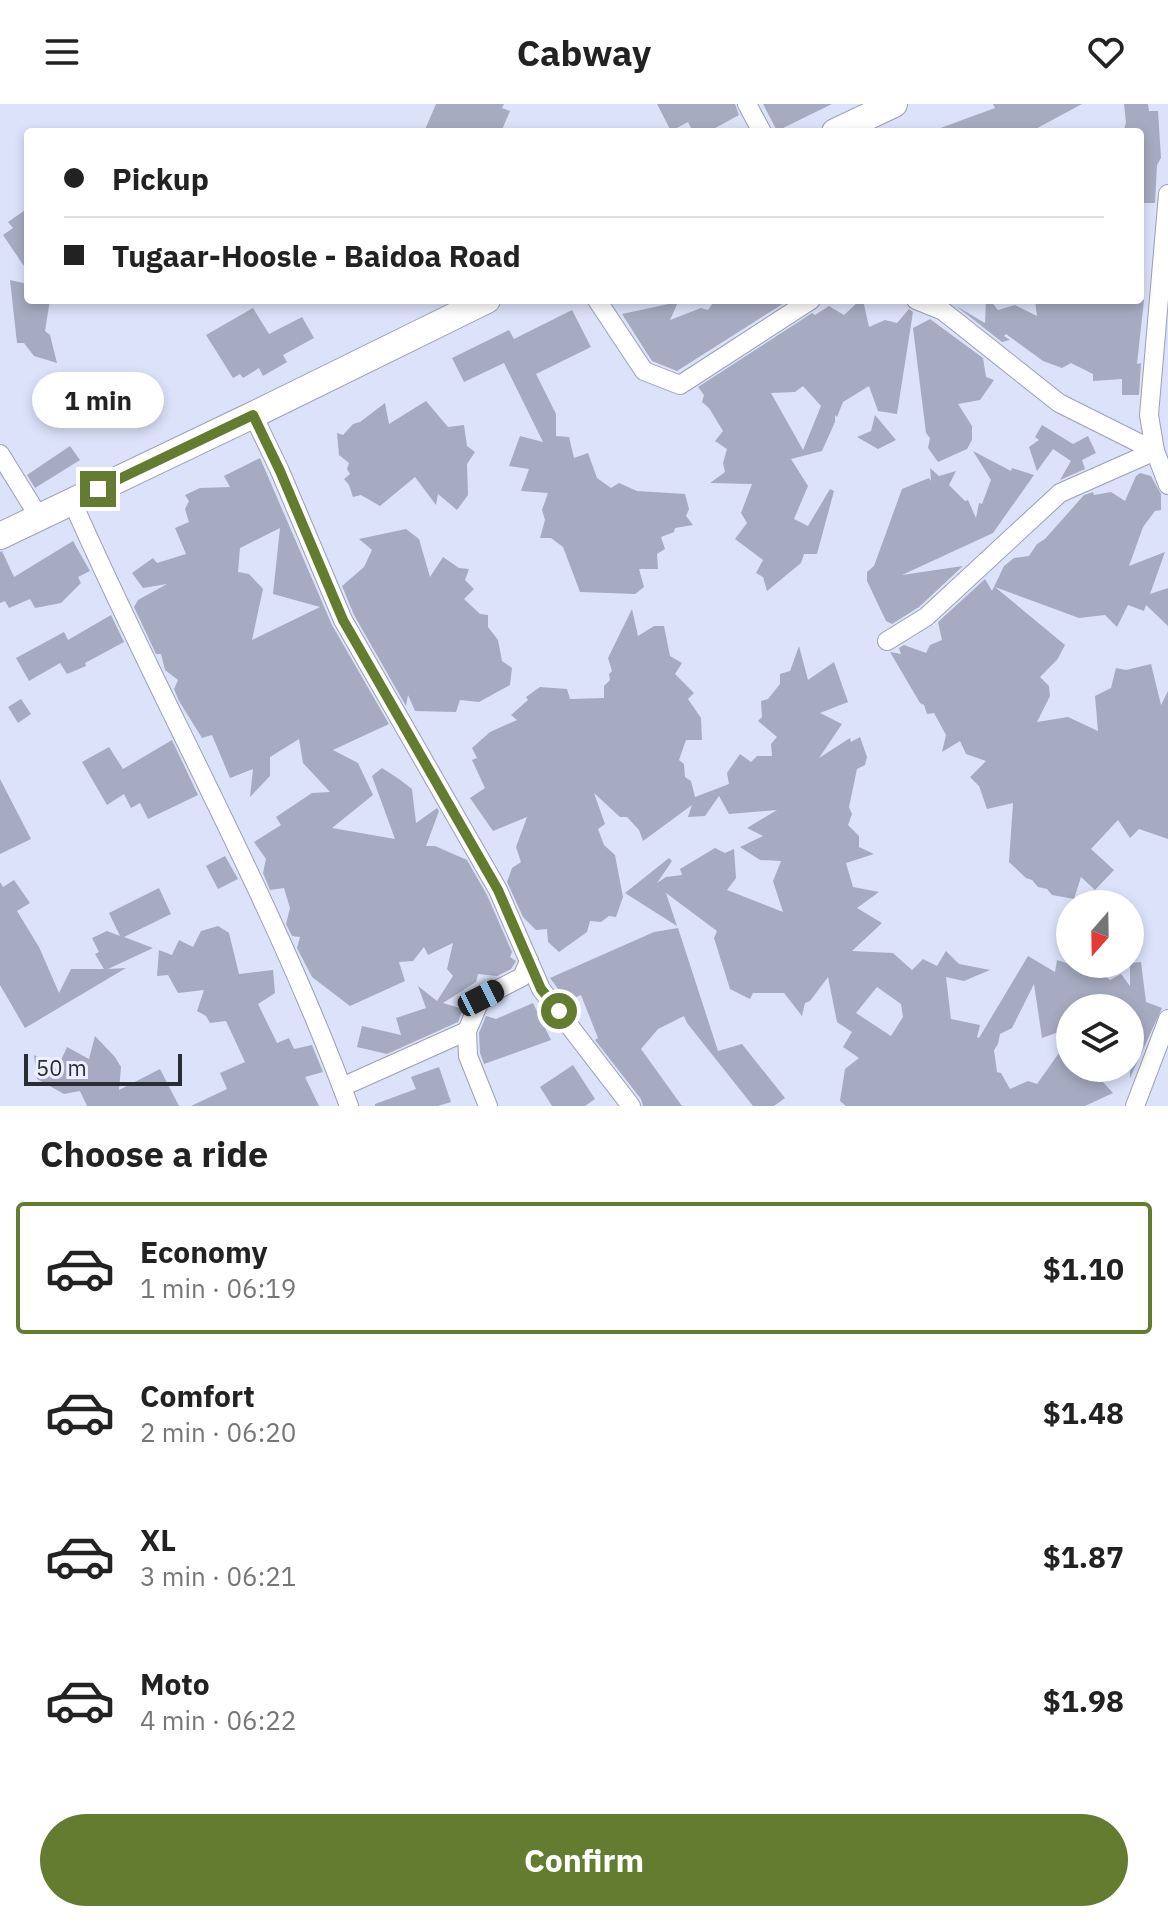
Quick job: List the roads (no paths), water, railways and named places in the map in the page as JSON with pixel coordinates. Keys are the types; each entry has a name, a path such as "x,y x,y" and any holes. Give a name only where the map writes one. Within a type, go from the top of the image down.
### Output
{"main road":[{"path":"843,128 894,104"},
{"path":"0,536 479,304"}],"street":[{"path":"747,104 760,128"},
{"path":"1168,194 1149,415 1155,451 1168,485"},
{"path":"600,304 644,371 680,385 805,304"},
{"path":"926,304 943,311 1059,403 1155,451"},
{"path":"253,415 343,620 498,890 541,989 631,1106"},
{"path":"887,641 926,617 1060,493 1155,451"},
{"path":"0,454 39,517"},
{"path":"72,501 106,579 246,863 302,986 349,1106"},
{"path":"488,1106 468,1056 467,1031 481,998 522,977 529,961"},
{"path":"1135,1106 1168,1019"},
{"path":"342,1087 467,1031"}]}
